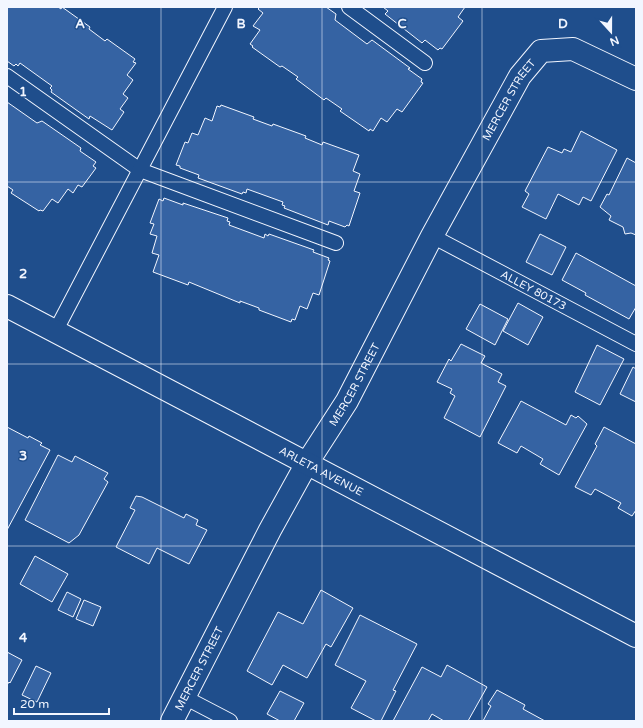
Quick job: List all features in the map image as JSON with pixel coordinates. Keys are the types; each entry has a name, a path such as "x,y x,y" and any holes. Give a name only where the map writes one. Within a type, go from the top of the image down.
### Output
{"street":[{"name":"MERCER STREET","path":"172,721 270,530 307,463 347,401 432,236 520,76 540,51 573,49 636,79"},
{"name":"ARLETA AVENUE","path":"7,306 636,636"}],"lane":[{"path":"55,332 225,7"},
{"path":"349,7 425,63"},
{"path":"7,76 140,170 336,243"},
{"name":"ALLEY 80173","path":"432,236 636,344"},
{"path":"184,697 230,721"}],"building":[{"path":"7,7 58,7 61,9 62,7 90,27 89,29 105,41 107,39 135,59 133,62 136,63 127,75 133,80 123,94 128,98 120,109 124,112 112,130 90,116 89,119 51,92 52,90 50,88 52,86 20,63 18,66 16,64 14,66 7,61"},
{"path":"260,7 326,7 336,14 335,20 367,44 372,40 410,68 408,69 422,79 421,82 423,83 402,112 397,109 387,122 381,118 373,131 370,129 369,131 340,111 342,109 326,98 324,100 296,79 298,77 282,66 280,67 252,47 253,46 250,44 260,30 253,26 263,13 258,9"},
{"path":"383,7 465,7 458,17 463,21 442,49 440,48 438,50 425,40 422,43 385,14 388,11"},
{"path":"7,102 37,123 42,121 81,148 80,151 96,162 93,166 96,168 82,187 78,185 73,193 68,189 58,203 52,199 43,211 39,211 11,193 13,190 7,186"},
{"path":"221,105 254,117 253,119 272,126 273,124 306,136 305,138 322,145 323,142 359,155 353,171 360,174 354,191 360,193 349,226 347,225 345,227 329,221 328,225 284,208 285,206 282,205 283,202 247,189 246,193 243,192 242,194 198,178 199,175 176,165 185,142 188,143 192,133 198,135 205,118 212,121 217,106 220,107"},
{"path":"581,131 617,150 591,201 583,197 579,205 558,194 546,219 522,207 529,194 525,191 548,147 562,153 564,149 571,152"},
{"path":"627,158 636,163 636,235 631,233 625,234 623,227 609,220 611,216 600,207 607,194 609,195"},
{"path":"164,198 228,218 227,221 230,222 229,225 264,238 265,234 268,236 269,234 314,250 313,252 329,258 328,260 330,261 319,295 313,293 307,309 300,306 295,320 292,319 291,322 259,310 259,308 240,301 240,303 189,282 188,285 153,272 159,255 152,253 157,236 150,234 154,224 150,223 159,199 163,201"},
{"path":"540,234 566,247 552,275 526,262"},
{"path":"576,253 636,286 636,307 629,319 585,295 586,293 562,280"},
{"path":"518,303 543,317 528,345 503,331"},
{"path":"480,304 508,319 495,345 466,329"},
{"path":"461,344 485,356 481,363 502,374 498,382 506,386 480,437 444,418 455,396 450,393 452,389 437,382 449,359 451,361"},
{"path":"597,345 624,359 600,405 575,392"},
{"path":"633,367 636,369 636,402 620,394"},
{"path":"521,401 566,425 571,415 576,418 578,416 587,424 559,475 540,464 543,459 521,446 517,453 498,443"},
{"path":"7,427 28,438 29,436 42,443 40,445 50,450 7,530"},
{"path":"604,427 636,444 636,510 632,516 618,508 621,503 595,489 591,495 575,487 597,446 595,444"},
{"path":"58,455 72,462 75,456 108,473 104,479 108,482 79,535 69,543 25,520"},
{"path":"136,496 142,497 184,518 186,514 198,520 196,525 207,530 189,564 157,548 149,564 116,547 135,510 130,508"},
{"path":"35,556 68,574 52,602 20,584"},
{"path":"321,590 353,608 331,647 326,644 307,678 283,665 272,685 247,671 278,612 303,624"},
{"path":"67,592 81,599 73,617 58,610"},
{"path":"84,600 101,607 93,626 76,619"},
{"path":"360,615 417,644 393,690 396,691 381,721 376,721 351,708 366,681 335,665"},
{"path":"7,652 22,660 10,683 9,682 7,685"},
{"path":"447,665 487,687 468,721 444,721 432,714 428,721 393,721 422,667 441,677"},
{"path":"36,666 51,673 37,702 22,695"},
{"path":"497,690 525,705 523,709 545,721 483,721 491,706 488,704"},
{"path":"280,691 304,703 294,721 280,721 267,714"}]}
